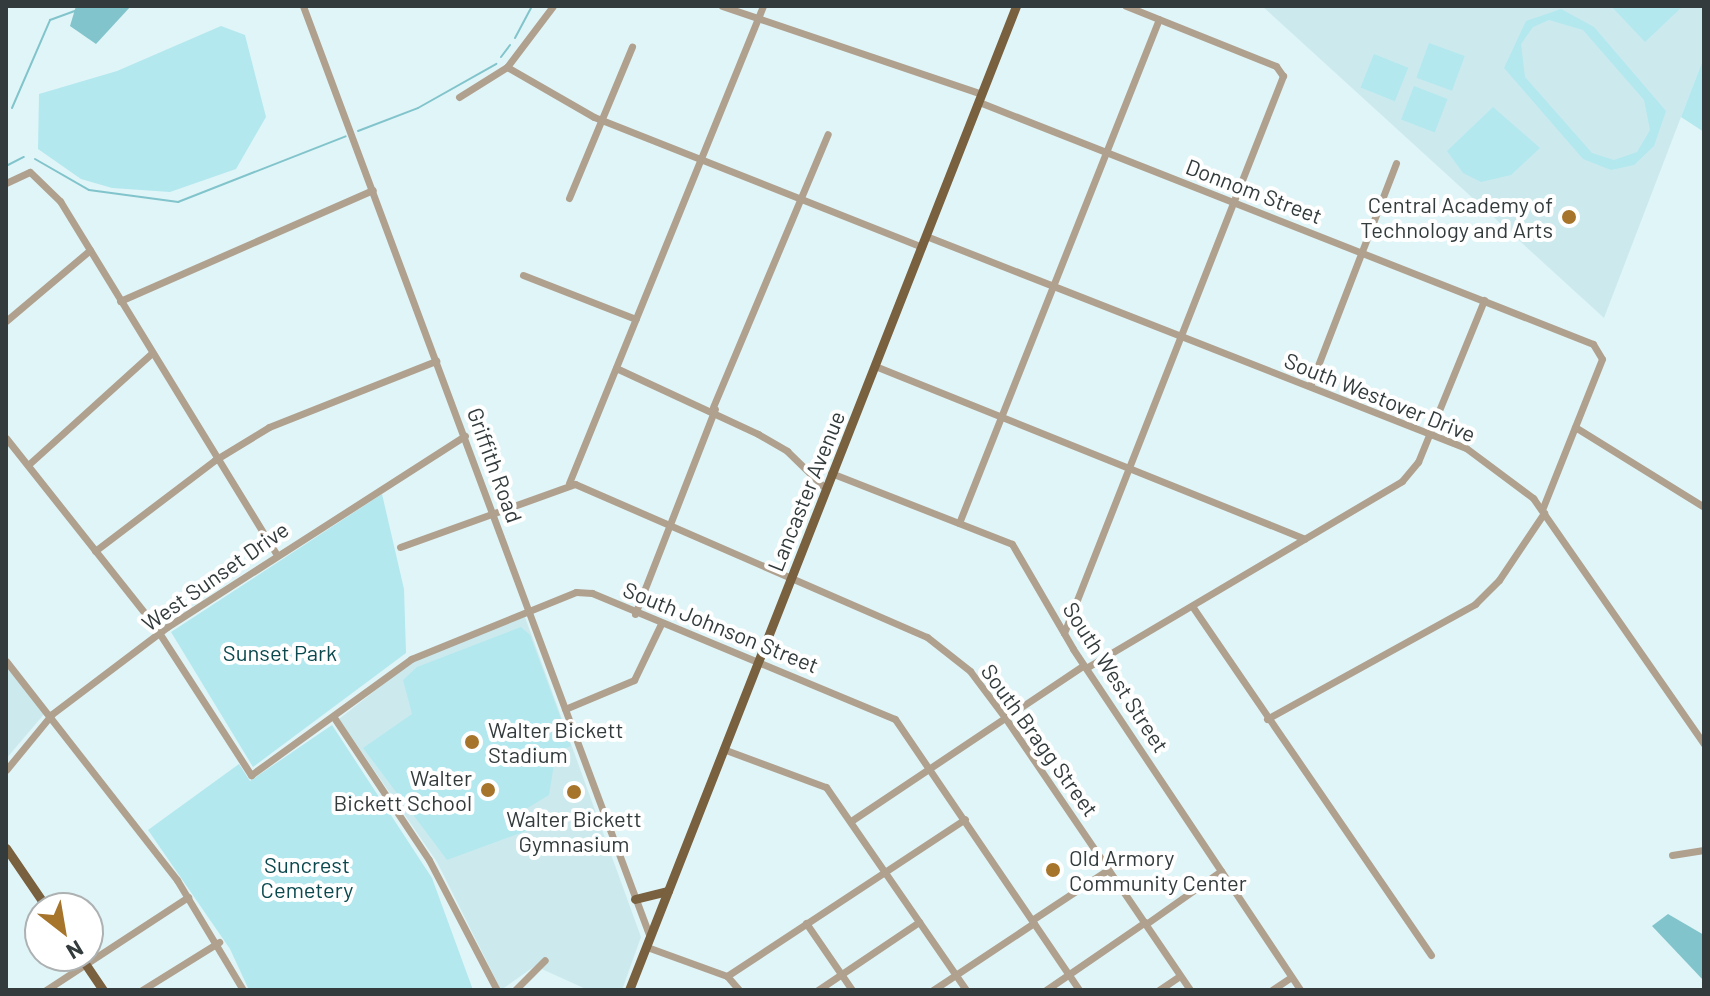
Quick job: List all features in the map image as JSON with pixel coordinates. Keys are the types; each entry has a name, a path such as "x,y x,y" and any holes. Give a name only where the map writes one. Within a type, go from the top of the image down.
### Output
{"main road":[{"name":"Lancaster Avenue","path":"629,990 1016,6"},
{"path":"6,848 36,892"},
{"path":"635,899 668,891"},
{"path":"91,972 103,990"}],"street":[{"name":"Griffith Road","path":"303,6 465,436 648,942"},
{"path":"459,97 507,67 553,6"},
{"name":"Donnom Street","path":"722,6 980,98 1106,152 1484,300 1600,349 1587,399 1575,427"},
{"path":"400,547 569,483 763,6"},
{"path":"1064,633 1282,72 1126,6"},
{"path":"959,523 1159,19"},
{"path":"569,198 632,47"},
{"name":"South Westover Drive","path":"507,67 601,120 702,162 800,201 1053,286 1310,386 1430,434 1506,475 1543,511 1704,744"},
{"path":"635,614 714,408 828,134"},
{"path":"1310,386 1396,163"},
{"path":"6,183 25,171 38,177 90,250 215,460 276,554"},
{"path":"120,301 373,190"},
{"path":"6,321 90,250"},
{"path":"523,275 636,319"},
{"path":"851,821 1085,666 1402,481 1430,434 1484,300"},
{"path":"28,465 151,354"},
{"path":"95,551 215,460 311,407 436,361"},
{"path":"875,366 1305,539"},
{"path":"616,368 714,408 787,451 825,488"},
{"path":"1267,719 1475,604 1499,580 1543,511 1575,427 1704,507"},
{"name":"West Sunset Drive","path":"6,770 52,714 160,634 276,554 465,436"},
{"path":"6,438 160,634"},
{"name":"South West Street","path":"831,473 1012,544 1085,666 1300,990"},
{"name":"South Bragg Street","path":"569,483 667,527 792,575 927,637 970,671 1190,990"},
{"name":"South Johnson Street","path":"160,634 251,775 335,719 411,659 529,610 584,592 895,719 932,769 1079,990"},
{"path":"1192,606 1431,955"},
{"path":"565,709 634,680 661,624"},
{"path":"6,661 52,714 188,897 219,942 243,990"},
{"path":"335,719 429,860 497,990"},
{"path":"723,749 826,787 966,990"},
{"path":"727,976 965,819"},
{"path":"1672,855 1704,850"},
{"path":"933,990 1109,869"},
{"path":"1046,990 1221,871"},
{"path":"104,947 188,897"},
{"path":"818,990 919,922"},
{"path":"806,923 852,990"},
{"path":"142,990 219,942"},
{"path":"648,942 727,976 739,990"},
{"path":"515,990 545,960"},
{"path":"46,990 68,972"},
{"path":"1159,990 1180,976"},
{"path":"1272,990 1291,977"}],"shaded area":[{"path":"76,6 131,6 96,44 70,26"},
{"name":"Central Academy of Technology and Arts","path":"1262,6 1704,6 1704,57 1604,318"},
{"name":"Walter Bickett School","path":"525,617 641,937 622,990 588,990 535,966 501,990 437,862 339,719 414,660"},
{"path":"6,667 45,713 6,759"},
{"path":"1668,914 1704,935 1704,981 1652,926"}],"green space":[{"path":"1611,6 1683,6 1645,42"},
{"path":"1561,9 1594,27 1666,111 1654,146 1634,165 1611,170 1583,159 1504,68 1526,21","holes":["1549,20 1583,30 1644,100 1650,130 1637,152 1614,160 1592,153 1525,77 1521,44 1533,27"]},
{"path":"221,26 245,35 266,117 236,169 170,192 112,188 81,179 38,149 39,94 117,71"},
{"path":"1429,43 1465,56 1452,91 1416,78"},
{"path":"1374,54 1408,68 1395,101 1361,87"},
{"path":"1704,57 1704,132 1681,117"},
{"path":"1414,86 1448,99 1435,133 1401,120"},
{"path":"1493,107 1540,148 1511,175 1481,182 1463,173 1447,151"},
{"name":"Sunset Park","path":"382,494 404,589 406,653 253,767 171,632"},
{"name":"Walter Bickett Stadium","path":"521,627 530,635 571,746 556,752 549,795 526,809 534,828 447,860 363,748 412,714 403,680 417,667"},
{"name":"Suncrest Cemetery","path":"332,725 432,878 473,990 249,990 230,949 148,830 239,764 250,781"}],"waterway":[{"path":"515,38 532,6"},
{"path":"12,108 50,20 75,11"},
{"path":"501,57 510,45"},
{"path":"358,131 418,108 496,64"},
{"path":"35,159 89,190 178,202 346,136"},
{"path":"6,166 24,157"}],"place":[{"name":"Central Academy of Technology and Arts","path":"1569,217"},
{"name":"Walter Bickett Stadium","path":"472,742"},
{"name":"Walter Bickett School","path":"488,790"},
{"name":"Walter Bickett Gymnasium","path":"574,792"},
{"name":"Old Armory Community Center","path":"1053,870"}]}
